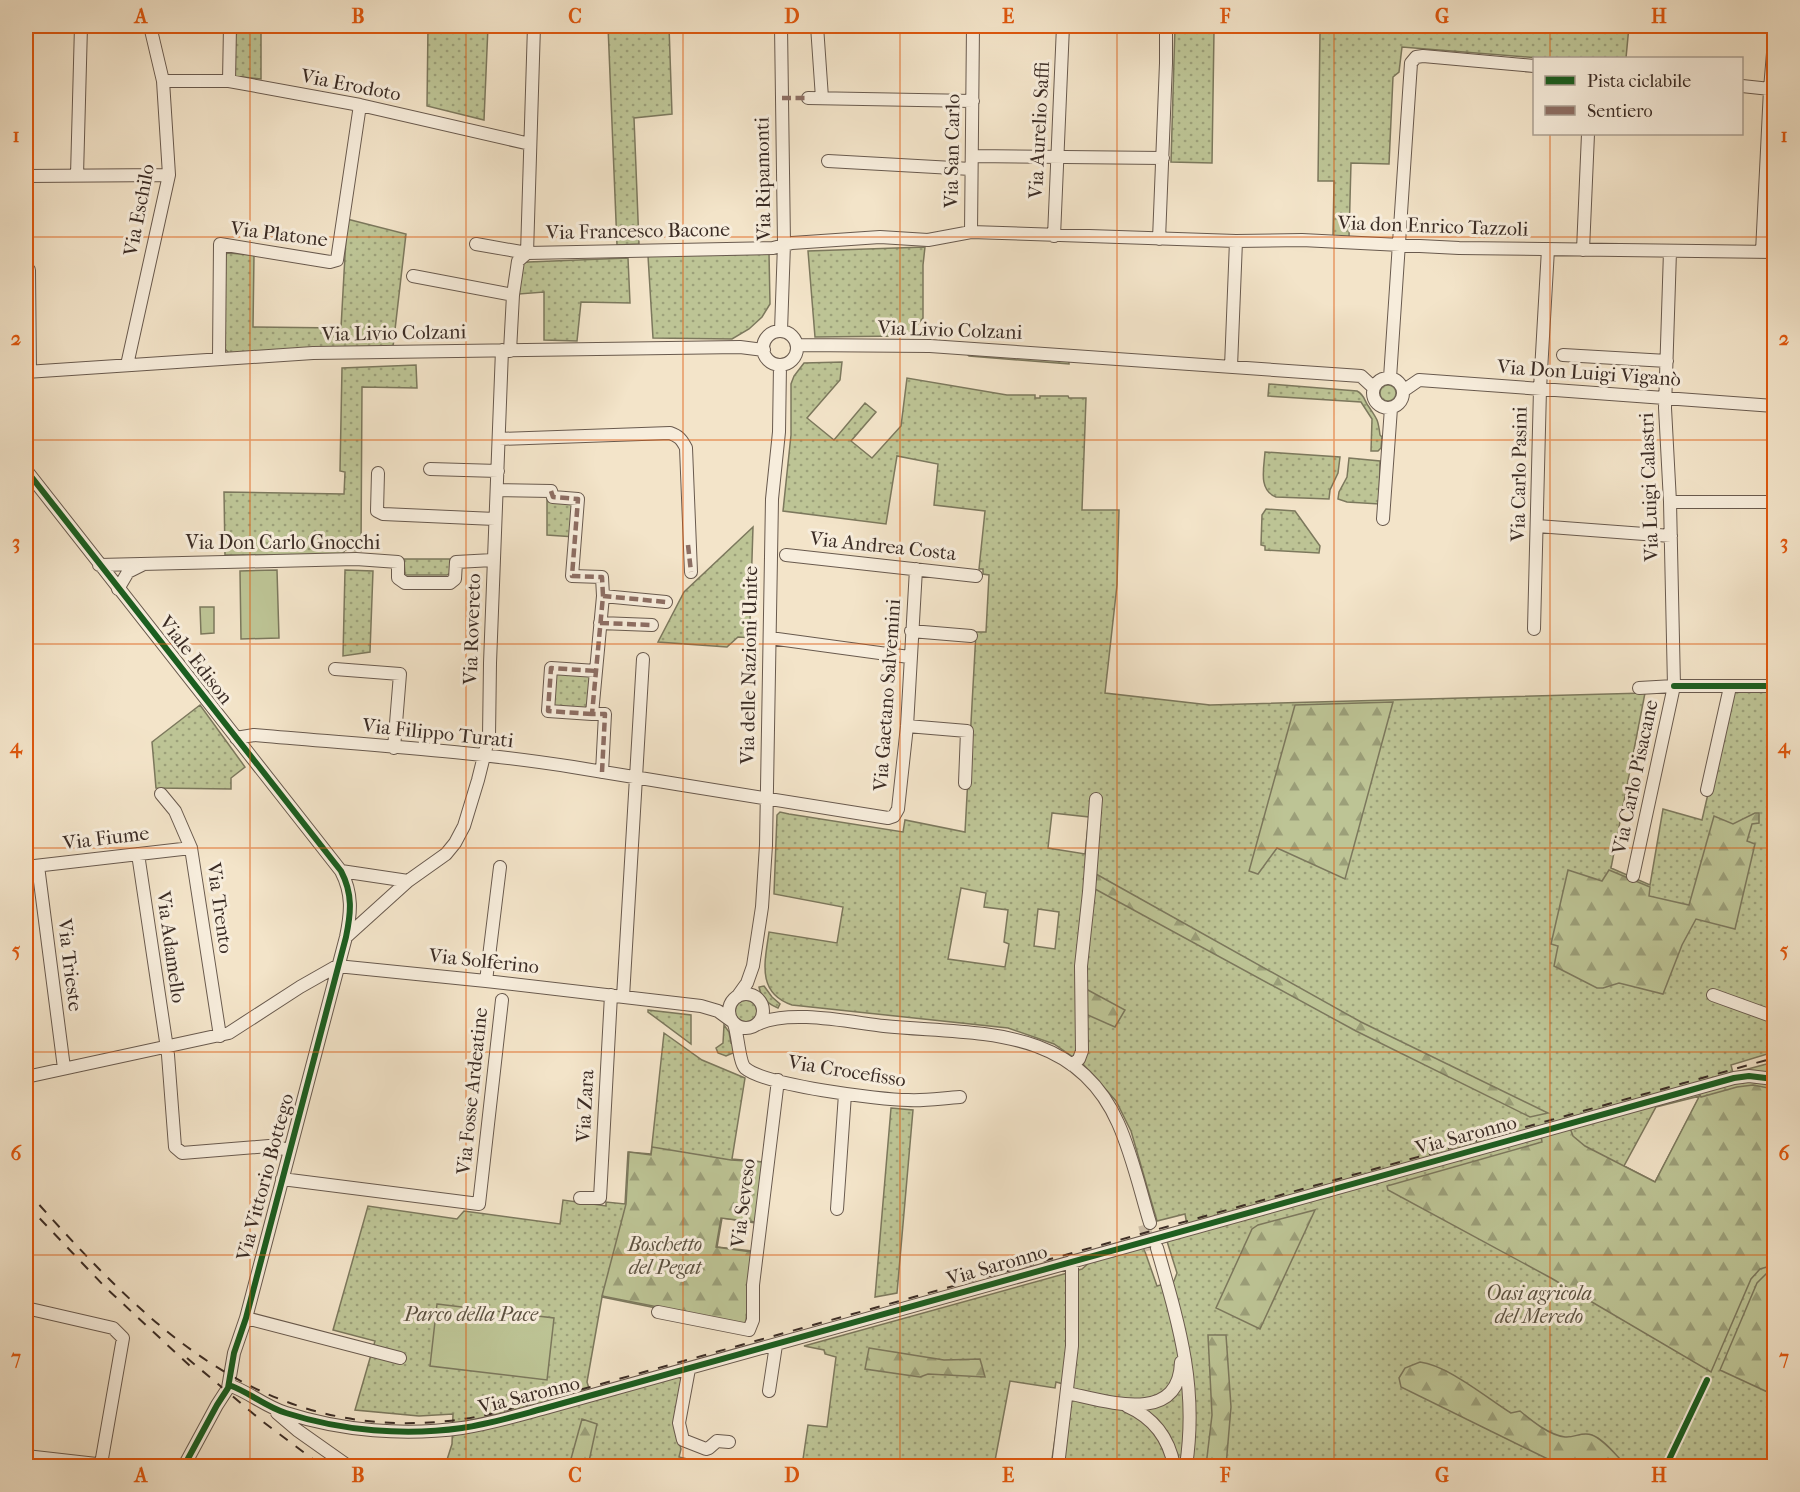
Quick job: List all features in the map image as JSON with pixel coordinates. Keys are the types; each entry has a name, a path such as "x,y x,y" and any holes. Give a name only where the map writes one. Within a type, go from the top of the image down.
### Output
{"street":[{"path":"77,175 81,26"},
{"name":"Via Eschilo","path":"127,365 169,175 163,81 150,26"},
{"path":"229,81 230,26"},
{"path":"527,253 534,26"},
{"name":"Via Ripamonti","path":"780,26 784,244 781,331"},
{"path":"817,26 822,98"},
{"name":"Via San Carlo","path":"928,240 971,232 973,26"},
{"name":"Via Aurelio Saffi","path":"1054,236 1064,26"},
{"path":"1159,239 1166,26"},
{"path":"1768,252 1770,89 1774,41"},
{"path":"1390,378 1411,63 1416,57 1423,56 1533,66"},
{"name":"Via Erodoto","path":"163,81 229,81 360,105 530,144"},
{"path":"1743,86 1770,89"},
{"path":"808,98 973,101"},
{"name":"Via Platone","path":"219,358 220,244 330,262 337,260 360,105"},
{"path":"1583,250 1588,135"},
{"path":"972,156 1163,158"},
{"path":"828,161 971,169"},
{"path":"26,176 169,175"},
{"name":"Via don Enrico Tazzoli","path":"971,232 1236,241 1302,240 1459,248 1768,252"},
{"name":"Via Francesco Bacone","path":"476,244 527,253 773,248 784,244 880,237 928,240"},
{"path":"1236,241 1231,367 1361,376 1374,388"},
{"name":"Via Carlo Pasini","path":"1534,628 1540,389 1548,249"},
{"name":"Via Luigi Calastri","path":"1670,251 1665,398 1671,502 1674,686"},
{"name":"Via Rovereto","path":"346,937 408,881 446,854 455,843 464,826 489,736 493,560 499,439 506,351 518,261 527,253"},
{"path":"28,270 28,372"},
{"path":"413,276 513,295"},
{"path":"781,331 791,335 797,345 795,357 780,365 769,361 764,351 766,339 775,332 781,331"},
{"name":"Via Livio Colzani","path":"797,345 930,346 1231,367"},
{"name":"Via Livio Colzani","path":"28,372 313,353 740,347 764,351"},
{"path":"1563,356 1667,361"},
{"name":"Via delle Nazioni Unite","path":"753,966 762,907 766,844 772,499 779,432 780,365"},
{"path":"1390,378 1399,382 1403,391 1400,403 1391,408 1385,408 1377,403 1373,394 1374,388 1380,380 1390,378"},
{"name":"Via Don Luigi Viganò","path":"1403,391 1419,380 1774,406"},
{"path":"1383,519 1391,408"},
{"path":"499,439 670,433 677,436 686,448 688,545 691,572"},
{"name":"Viale Edison","path":"26,470 341,871"},
{"path":"429,470 498,471"},
{"path":"378,473 377,511 383,514 495,519"},
{"path":"497,490 551,491 552,497 578,499 572,576 602,577 603,597 592,714"},
{"path":"1671,502 1774,502"},
{"path":"1538,526 1671,536"},
{"name":"Via Andrea Costa","path":"786,555 976,576"},
{"name":"Via Don Carlo Gnocchi","path":"99,565 345,559 398,562 398,578 405,583 450,583 455,579 456,562 493,560"},
{"path":"118,589 128,572 145,563"},
{"name":"Via Gaetano Salvemini","path":"888,818 894,816 898,809 907,726 909,657 916,569"},
{"path":"603,597 666,602"},
{"path":"600,623 652,625"},
{"path":"911,631 971,636"},
{"path":"770,638 909,657"},
{"path":"617,996 636,779 643,659"},
{"path":"596,671 552,668 548,711 605,714 602,772"},
{"path":"335,669 400,674 394,748"},
{"name":"Via Carlo Pisacane","path":"1633,876 1674,686"},
{"path":"1639,688 1774,686"},
{"path":"1707,790 1730,687"},
{"path":"907,726 967,731 965,783"},
{"name":"Via Filippo Turati","path":"236,738 254,735 483,756 573,767 888,818"},
{"name":"Via Trento","path":"161,795 175,811 191,848 220,1035"},
{"path":"1072,1065 1081,1056 1082,1051 1081,966 1096,799"},
{"name":"Via Fiume","path":"32,866 191,848"},
{"name":"Via Adamello","path":"138,854 168,1054 178,1151 182,1153 269,1146 290,1150"},
{"name":"Via Trieste","path":"32,866 64,1068"},
{"path":"486,981 500,867"},
{"path":"341,871 408,881"},
{"path":"26,1077 229,1033 300,987 338,966 346,937 351,896 341,871"},
{"name":"Via Solferino","path":"338,966 701,1006"},
{"name":"Via Vittorio Bottego","path":"227,1390 234,1353 246,1318 338,966"},
{"path":"740,1056 738,1036 729,1009 747,983 753,966"},
{"path":"740,1056 747,1038 762,1018 764,1010 758,999 753,966"},
{"path":"701,1006 718,1005 748,994 778,1011 800,1017"},
{"path":"1713,995 1774,1017"},
{"name":"Via Zara","path":"580,1198 600,1198 617,996"},
{"name":"Via Fosse Ardeatine","path":"282,1179 479,1204 502,1000"},
{"path":"701,1006 718,1011 733,1023 746,1028 776,1018 800,1017 917,1029 984,1033 1022,1040 1051,1052 1072,1065 1093,1084 1107,1102 1118,1122 1147,1224 1115,1130 1101,1105 1080,1080 1046,1056 1018,1046 941,1035 917,1029"},
{"name":"Via Crocefisso","path":"740,1056 742,1064 748,1070 778,1080 845,1094 910,1100 960,1097"},
{"name":"Via Saronno","path":"227,1390 292,1415 362,1429 447,1430 473,1426 776,1345 1734,1078 1749,1076 1774,1079"},
{"name":"Via Seveso","path":"658,1312 748,1330 753,1320 753,1284 778,1080"},
{"path":"837,1209 845,1094"},
{"path":"1180,1467 1185,1414 1181,1362 1154,1249 1178,1321 1189,1379 1190,1426 1186,1467"},
{"path":"1059,1467 1073,1324 1072,1261"},
{"path":"26,1308 113,1328 123,1338 101,1464"},
{"path":"246,1318 400,1358"},
{"path":"769,1390 776,1345"},
{"path":"1067,1394 1120,1404 1141,1405 1154,1402 1164,1398 1173,1390 1178,1380 1181,1362"},
{"path":"689,1369 679,1423 682,1440 706,1449 717,1441 729,1442"},
{"path":"199,1467 185,1465 227,1390"},
{"path":"1120,1404 1142,1414 1159,1428 1167,1441 1174,1467"},
{"path":"267,1405 348,1467"},
{"path":"26,1456 114,1467"}],"green space":[{"path":"235,26 261,26 261,79 233,76"},
{"path":"428,26 488,26 484,120 427,106"},
{"path":"608,26 669,26 672,114 634,118 639,244 617,245"},
{"path":"1175,26 1629,26 1626,57 1533,58 1402,47 1399,72 1393,77 1389,164 1351,163 1349,238 1333,237 1334,181 1318,181 1320,32 1214,31 1212,163 1171,162"},
{"path":"347,219 406,234 393,347 230,354 223,347 224,255 228,253 254,255 253,327 341,328"},
{"path":"925,247 923,318 911,332 903,336 815,337 808,251"},
{"path":"769,253 770,304 762,317 749,329 732,339 653,338 648,256"},
{"path":"628,258 630,303 581,302 577,341 544,340 544,292 519,294 522,263"},
{"path":"966,353 1069,360 1069,364 969,356"},
{"name":"Oasi agricola del Meredo","path":"842,362 840,380 807,418 834,440 865,403 876,412 851,441 872,458 901,426 907,378 1007,395 1035,395 1035,398 1068,396 1069,398 1086,398 1082,510 1119,510 1117,585 1105,693 1210,705 1645,693 1611,868 1650,885 1663,809 1702,820 1732,689 1774,689 1774,1052 1731,1065 1733,1073 1774,1062 1774,1075 1751,1080 1774,1084 1774,1466 1051,1466 1063,1384 1056,1382 1055,1388 1010,1381 994,1466 802,1466 808,1425 827,1427 836,1357 825,1354 824,1350 804,1346 1082,1269 1091,1261 1143,1246 1157,1286 1174,1281 1177,1273 1166,1238 1187,1225 1185,1214 1157,1221 1131,1131 1116,1101 1083,1064 1054,1044 1008,1028 792,1005 773,993 768,984 765,965 769,932 837,943 843,907 774,894 777,815 780,812 903,832 905,820 965,832 976,632 986,632 989,575 983,574 983,569 979,569 985,511 934,505 938,464 897,456 886,524 783,511 791,435 791,384 804,363","holes":["1052,813 1089,817 1085,854 1048,848","961,888 986,893 984,907 1008,910 1004,942 1009,944 1005,967 948,959","1038,909 1059,912 1055,949 1034,946","1700,1096 1655,1182 1624,1166 1656,1107"]},
{"path":"416,365 417,388 362,387 361,551 345,550 342,555 225,555 224,492 344,494 345,472 340,471 342,368"},
{"path":"1269,384 1357,391 1363,396 1377,419 1382,437 1381,448 1378,451 1371,451 1372,419 1361,402 1268,396"},
{"path":"1388,385 1394,387 1396,393 1394,399 1388,401 1382,399 1380,393 1382,387"},
{"path":"1265,452 1340,457 1338,473 1330,490 1329,499 1276,497 1270,494 1263,478"},
{"path":"1349,458 1380,461 1379,504 1347,502 1338,499 1347,477"},
{"path":"547,498 578,499 575,537 547,535"},
{"path":"1266,509 1295,511 1320,546 1319,553 1265,550 1265,546 1261,545 1262,515"},
{"path":"753,527 750,621 757,622 755,638 738,637 727,647 658,642 684,592"},
{"path":"404,559 450,559 450,573 447,575 405,575"},
{"path":"277,570 279,638 241,639 240,571"},
{"path":"345,570 373,571 370,652 343,656"},
{"path":"200,607 214,607 214,633 201,634"},
{"path":"551,668 596,671 592,714 548,711"},
{"path":"1393,702 1345,879 1277,848 1258,874 1249,871 1295,705"},
{"path":"200,705 245,767 231,778 231,789 156,788 152,742"},
{"path":"1759,813 1759,823 1752,824 1747,841 1755,844 1735,929 1696,919 1682,945 1663,994 1619,983 1597,988 1554,966 1558,946 1551,944 1568,870 1602,881 1609,870 1650,887 1649,896 1689,905 1714,816 1733,824"},
{"path":"1096,874 1361,1022 1548,1113 1530,1117 1356,1031 1095,889"},
{"path":"764,986 780,1004 778,1008 763,997 759,987"},
{"path":"1086,989 1125,1010 1115,1027 1081,1012"},
{"path":"746,1000 754,1003 757,1011 754,1019 746,1022 738,1019 735,1011 738,1003"},
{"path":"648,1010 691,1015 691,1044 648,1012"},
{"path":"724,1025 729,1032 731,1043 736,1042 733,1053 726,1056 718,1053 716,1048 723,1043"},
{"name":"Parco della Pace","path":"664,1033 702,1060 745,1078 732,1159 764,1162 755,1223 722,1218 717,1247 752,1251 747,1320 745,1324 740,1325 602,1297 587,1382 592,1398 678,1377 682,1379 675,1424 681,1449 679,1457 716,1466 445,1466 452,1444 453,1414 419,1416 355,1410 375,1341 333,1330 368,1206 457,1219 464,1211 560,1224 563,1200 606,1206 606,1202 625,1204 628,1152 651,1154"},
{"path":"1753,1085 1774,1089 1774,1265 1760,1269 1751,1279 1711,1372 1551,1278 1388,1190 1387,1186 1542,1142 1541,1136 1570,1128 1573,1136 1585,1146 1655,1182 1700,1095 1701,1097"},
{"path":"891,1108 913,1110 897,1293 875,1297"},
{"name":"Boschetto del Pegat","path":"652,1147 731,1160 763,1162 755,1222 721,1218 716,1247 752,1252 744,1324 602,1296 626,1204 629,1152 651,1155"},
{"path":"1315,1210 1260,1329 1216,1308 1252,1229 1258,1225"},
{"path":"1769,1271 1774,1271 1774,1395 1720,1370 1757,1283"},
{"name":"Parco della Pace","path":"437,1304 554,1318 547,1380 430,1366"},
{"path":"1208,1335 1226,1335 1231,1407 1226,1466 1206,1466 1212,1415"},
{"path":"869,1348 944,1360 980,1359 985,1377 928,1374 920,1377 865,1369"},
{"path":"1420,1362 1431,1364 1467,1383 1511,1413 1520,1411 1553,1434 1572,1437 1588,1434 1597,1437 1627,1466 1562,1466 1401,1387 1399,1378 1405,1368"},
{"path":"582,1419 597,1424 588,1466 569,1466"}],"tunnel":[{"path":"1144,1225 1151,1250"}],"railway":[{"path":"26,1190 114,1284 160,1325 208,1362 261,1391 317,1412 380,1422 448,1421 481,1416 525,1405 1774,1058"},
{"path":"26,1204 105,1287 190,1366"},
{"path":"187,1358 262,1421 322,1466"}],"marked path":[{"path":"782,98 808,98"},
{"path":"551,491 553,497 578,499 572,576 602,577 603,596"},
{"path":"688,545 691,572"},
{"path":"602,772 605,714 592,714 603,596 666,602"},
{"path":"600,623 652,625"},
{"path":"592,714 548,711 551,668 596,671"}],"cycle path":[{"path":"26,470 341,871 348,888 350,912 346,937 246,1318 234,1353 228,1388 184,1466"},
{"path":"1674,686 1774,686"},
{"path":"229,1385 286,1413 329,1424 396,1432 462,1428 542,1409 1734,1078 1749,1076 1774,1079"},
{"path":"1666,1466 1707,1380"}]}
